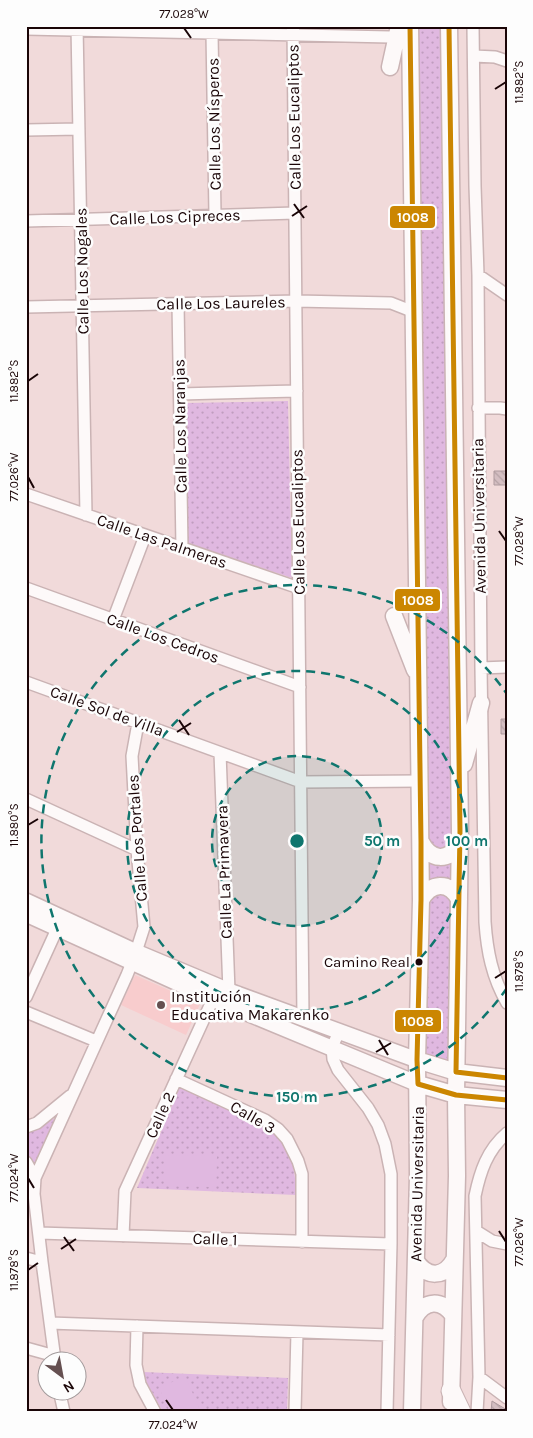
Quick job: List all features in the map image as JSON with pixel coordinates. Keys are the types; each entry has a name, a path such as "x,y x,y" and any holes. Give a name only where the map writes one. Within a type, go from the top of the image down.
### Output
{"main road":[{"name":"Avenida Universitaria","path":"410,26 421,842 417,1060 418,1176 412,1412"},
{"name":"Avenida Universitaria","path":"450,26 460,844 456,1072 457,1176 451,1412"},
{"path":"390,67 395,32"},
{"path":"394,616 419,680"},
{"path":"459,781 481,703"},
{"path":"421,842 431,855 439,857 455,851 460,844"},
{"path":"421,900 425,893 432,888 440,886 455,892 459,900"},
{"path":"417,1060 456,1072 507,1078"},
{"path":"418,1084 456,1095 507,1100"},
{"path":"416,1261 420,1267 432,1274 445,1271 454,1260"},
{"path":"415,1317 418,1311 430,1304 443,1306 449,1309 453,1315"},
{"path":"402,1412 413,1373"},
{"path":"451,1391 461,1412"}],"street":[{"name":"Avenida Universitaria","path":"473,26 478,275 481,703 487,944 492,968 501,993 507,1003"},
{"path":"26,29 78,28 212,33 293,30 395,32"},
{"name":"Calle Los Nogales","path":"78,28 86,515"},
{"name":"Calle Los Eucaliptos","path":"293,30 303,1018"},
{"name":"Calle Los Nísperos","path":"212,33 215,215"},
{"path":"474,56 495,57 507,62"},
{"path":"26,130 79,129"},
{"name":"Calle Los Cipreces","path":"26,221 295,213"},
{"path":"478,275 507,295"},
{"name":"Calle Los Laureles","path":"26,306 296,301 391,303 414,312"},
{"name":"Calle Los Naranjas","path":"178,304 182,548"},
{"path":"180,394 297,391"},
{"path":"478,408 507,409"},
{"name":"Calle Las Palmeras","path":"26,494 299,588"},
{"path":"113,620 145,536"},
{"name":"Calle Los Cedros","path":"26,588 300,687"},
{"path":"481,668 507,667"},
{"name":"Calle Sol de Villa","path":"26,682 301,782 420,781"},
{"name":"Calle Los Portales","path":"31,1177 73,1093 134,957 144,927 137,850 132,756 138,723"},
{"name":"Calle La Primavera","path":"220,753 230,991"},
{"path":"26,799 137,850"},
{"path":"26,901 213,999 418,1084"},
{"path":"26,914 57,929 417,1060"},
{"path":"26,997 57,929"},
{"name":"Calle 2","path":"123,1236 126,1191 213,999"},
{"path":"26,1012 96,1041"},
{"path":"332,1047 339,1032"},
{"name":"Avenida Universitaria","path":"332,1047 333,1059 338,1070 368,1108 381,1132 390,1174 391,1244 387,1412"},
{"name":"Calle 3","path":"176,1079 265,1120 278,1129 287,1139 294,1151 302,1174 302,1242"},
{"path":"26,1126 36,1124 73,1093"},
{"path":"477,1412 479,1377 475,1196 479,1175 487,1156 507,1133"},
{"path":"26,1162 34,1194 54,1350"},
{"path":"476,1230 492,1241 507,1244"},
{"name":"Calle 1","path":"39,1233 391,1244"},
{"path":"26,1258 42,1262"},
{"path":"50,1323 389,1335"},
{"path":"137,1326 136,1365 140,1384 155,1412"},
{"path":"295,1412 297,1332"},
{"path":"26,1348 38,1352"},
{"path":"479,1377 507,1398"}],"shaded area":[{"path":"415,26 444,26 455,838 451,1064 423,1055"},
{"path":"288,401 292,578 188,543 187,403"},
{"name":"Institución Educativa Makarenko","path":"135,975 200,1004 186,1035 121,1005"},
{"path":"180,1087 237,1113 275,1134 281,1140 292,1162 296,1195 137,1188"},
{"path":"55,1118 34,1167 26,1151 26,1134"},
{"path":"164,1155 217,1156 216,1187 164,1186"},
{"path":"143,1372 288,1378 287,1412 163,1412"},
{"path":"185,1376 201,1412 170,1412 159,1388"}],"building":[{"path":"494,471 507,471 507,485 494,485"},
{"path":"501,719 507,719 507,734 501,734"},
{"path":"492,1401 507,1410 507,1412 491,1412"}],"transit line":[{"name":"1008","path":"410,26 421,842 418,1084 456,1095 507,1100"},
{"name":"1008","path":"449,26 460,830 456,1072 507,1078"}],"place":[{"name":"Camino Real","path":"419,962"},
{"name":"Institución Educativa Makarenko","path":"161,1005"}]}
